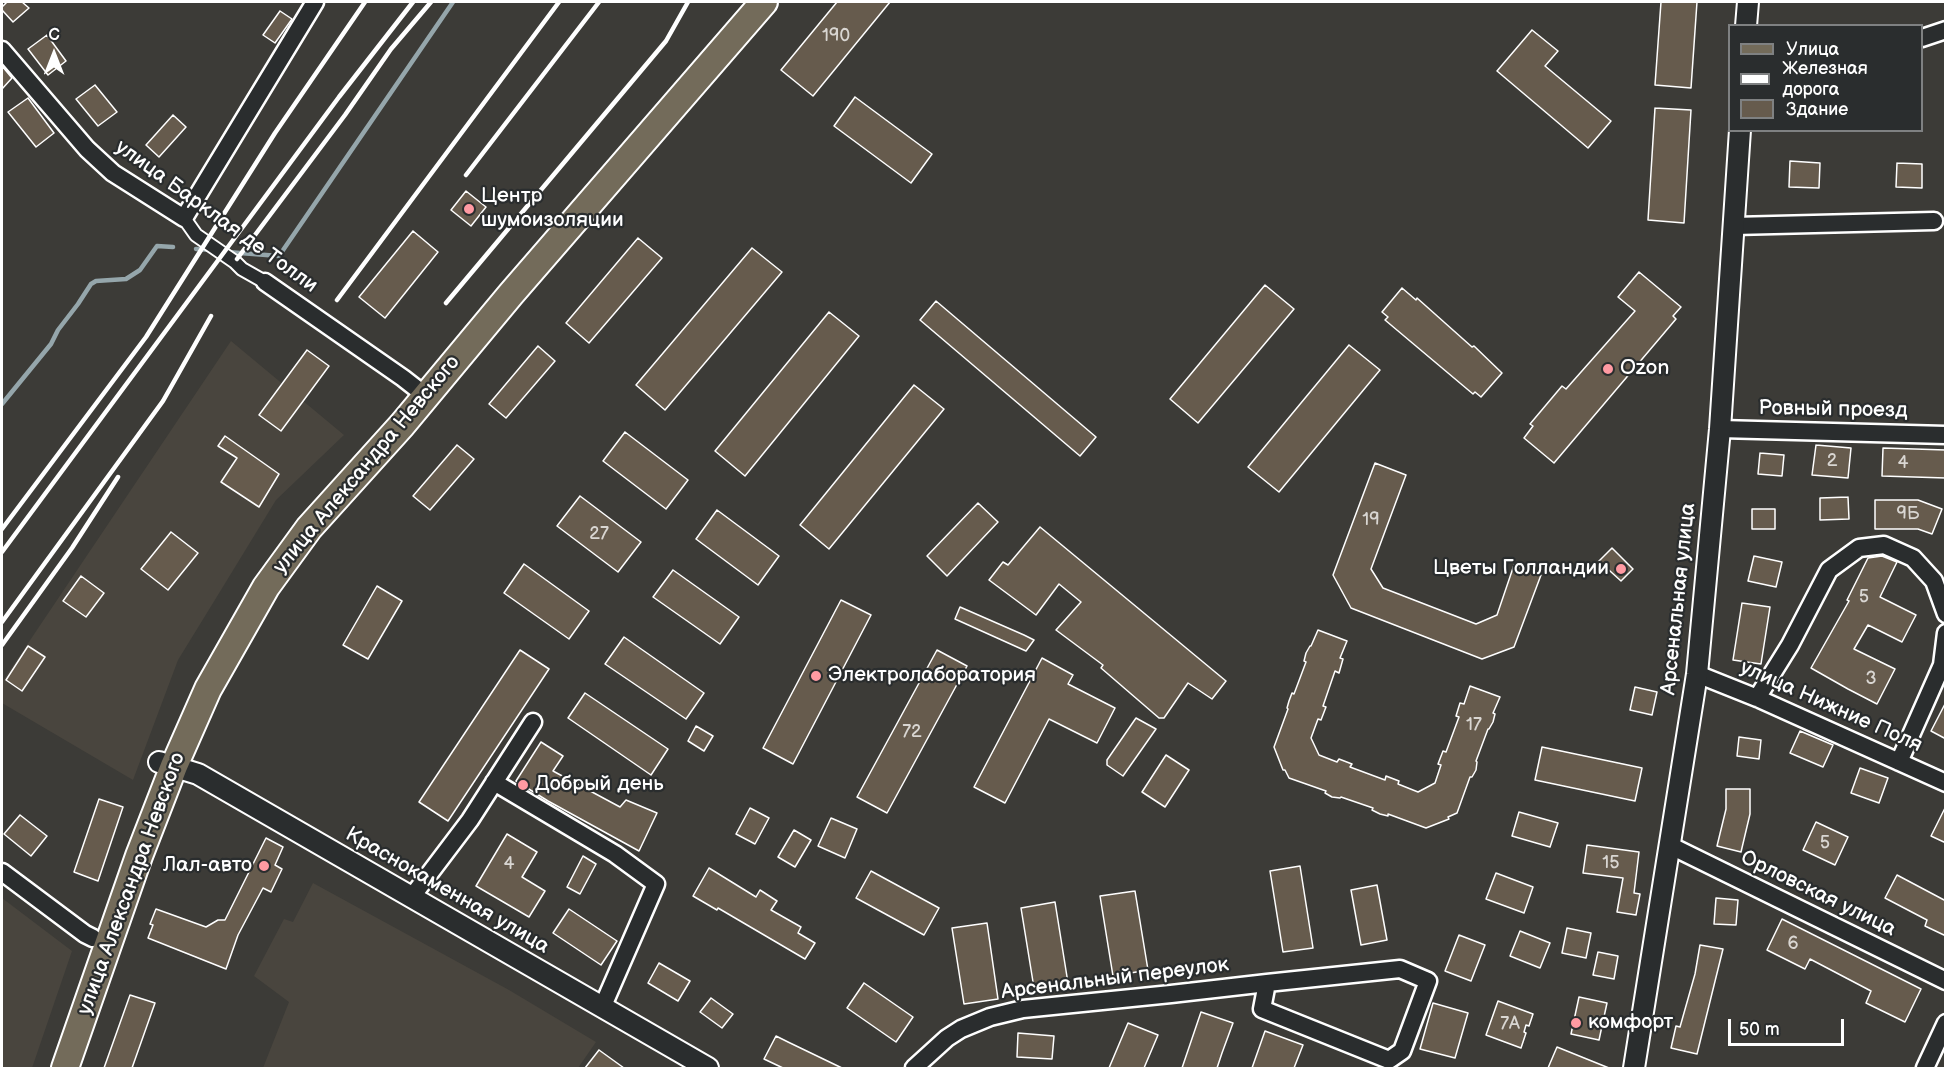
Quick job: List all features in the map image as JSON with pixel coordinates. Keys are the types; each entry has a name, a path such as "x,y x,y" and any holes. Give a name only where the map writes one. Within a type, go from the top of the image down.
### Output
{"main road":[{"path":"420,392 574,194 680,78 745,2"},
{"name":"улица Александра Невского","path":"51,1068 93,938 167,764 266,587 309,528 381,449 420,392 504,303 764,2"},
{"name":"улица Александра Невского","path":"65,1068 139,856 167,764"}],"street":[{"path":"184,218 315,2"},
{"path":"1746,24 1748,2"},
{"path":"1923,38 1946,30"},
{"name":"улица Барклая де Толли","path":"2,50 87,149 113,172 184,218 196,235 242,269 265,282 420,392"},
{"name":"Арсенальная улица","path":"1634,1068 1697,674 1720,429 1740,132"},
{"path":"1734,226 1934,221"},
{"name":"Ровный проезд","path":"1720,429 1946,435"},
{"path":"1757,698 1790,645 1829,570 1859,548 1884,545 1913,558 1934,581 1946,614"},
{"path":"1899,762 1942,665 1946,633"},
{"name":"улица Нижние Поля","path":"1697,674 1757,698 1946,783"},
{"path":"411,898 470,820 533,722"},
{"name":"Краснокаменная улица","path":"167,764 198,774 708,1068"},
{"path":"494,782 615,854 656,884 602,1008"},
{"name":"Орловская улица","path":"1671,846 1946,981"},
{"name":"улица Александра Невского","path":"2,872 93,938"},
{"name":"Арсенальный переулок","path":"914,1068 947,1038 961,1029 990,1017 1023,1009 1267,983 1400,969 1428,981 1402,1051 1389,1060 1262,1009 1267,983"},
{"path":"1925,1068 1946,1023"}],"shaded area":[{"path":"231,341 344,435 276,500 178,660 133,780 2,703 2,682"},
{"path":"313,883 509,990 596,1042 578,1068 263,1068 289,1002 254,976 284,919 293,922"},
{"path":"2,898 72,951 32,1068 2,1068"}],"building":[{"path":"7,2 22,2 29,8 13,22 2,10"},
{"path":"837,2 890,2 813,96 781,70"},
{"path":"1661,2 1697,2 1691,88 1655,85"},
{"path":"280,11 292,19 275,43 263,35"},
{"path":"1532,30 1558,51 1545,66 1611,121 1588,148 1497,71"},
{"path":"47,35 66,61 48,75 28,49"},
{"path":"2,66 12,78 2,89"},
{"path":"95,85 117,112 98,126 76,99"},
{"path":"855,97 932,154 911,183 834,126"},
{"path":"28,98 54,133 36,147 8,112"},
{"path":"1655,108 1691,110 1684,223 1648,220"},
{"path":"173,115 186,127 159,157 146,145"},
{"path":"1790,161 1820,163 1819,188 1789,187"},
{"path":"1897,163 1922,164 1922,188 1896,187"},
{"name":"Центр шумоизоляции","path":"466,191 486,207 471,226 451,210"},
{"path":"413,231 438,252 385,318 359,297"},
{"path":"638,238 662,258 589,343 566,323"},
{"path":"752,248 782,272 665,410 636,385"},
{"path":"1639,272 1681,307 1673,316 1676,319 1554,463 1524,438 1533,426 1530,424 1562,386 1566,389 1635,311 1618,297"},
{"path":"1265,285 1294,309 1198,423 1170,399"},
{"path":"1402,288 1416,300 1417,298 1472,347 1474,346 1502,373 1481,397 1475,392 1473,394 1385,320 1388,317 1382,312"},
{"path":"936,301 1096,437 1080,456 920,320"},
{"path":"829,312 859,336 745,476 715,451"},
{"path":"1349,345 1380,370 1279,492 1248,467"},
{"path":"538,346 555,361 506,418 489,404"},
{"path":"307,350 329,366 281,431 259,415"},
{"path":"914,385 944,409 829,549 800,525"},
{"path":"625,432 688,480 666,509 603,461"},
{"path":"225,436 279,474 259,507 221,482 237,458 218,446"},
{"path":"457,445 474,459 430,510 413,496"},
{"path":"1816,445 1851,448 1848,478 1812,475"},
{"path":"1883,448 1946,450 1946,478 1882,476"},
{"path":"1760,453 1784,455 1782,476 1758,474"},
{"path":"1375,463 1406,475 1371,569 1383,588 1476,624 1497,615 1514,565 1541,575 1514,647 1482,659 1351,608 1333,575"},
{"path":"580,496 641,542 618,572 557,526"},
{"path":"1848,497 1849,519 1820,520 1820,498"},
{"path":"1875,500 1918,500 1942,509 1932,534 1918,529 1875,529"},
{"path":"978,503 998,522 947,576 927,556"},
{"path":"1752,509 1775,509 1775,529 1752,529"},
{"path":"717,510 779,556 758,585 696,539"},
{"path":"1040,527 1226,681 1212,699 1188,683 1164,718 1159,718 1101,668 1103,665 1056,630 1081,602 1059,584 1036,615 989,580 1003,562 1008,565"},
{"path":"171,532 198,553 168,590 141,569"},
{"path":"1612,548 1633,569 1621,581 1599,561"},
{"path":"1754,556 1782,562 1776,587 1748,581"},
{"path":"1882,556 1897,562 1880,597 1916,615 1902,642 1868,625 1854,649 1895,669 1877,704 1811,668 1849,601 1847,600 1868,558"},
{"path":"524,564 589,611 569,639 504,593"},
{"path":"673,570 739,617 720,644 653,597"},
{"path":"81,576 104,593 86,617 63,601"},
{"path":"377,586 402,601 368,659 343,645"},
{"path":"841,600 871,615 793,764 763,748"},
{"path":"1742,603 1770,607 1761,664 1733,660"},
{"path":"960,607 1034,640 1026,651 955,619"},
{"path":"1318,630 1347,641 1340,658 1343,659 1339,673 1335,671 1323,706 1326,707 1321,720 1318,719 1311,738 1319,755 1337,762 1339,759 1352,764 1350,767 1385,780 1386,776 1418,792 1435,783 1441,765 1438,764 1443,751 1446,752 1459,717 1456,716 1460,703 1464,704 1470,686 1500,697 1493,713 1495,714 1493,722 1476,761 1476,770 1470,777 1457,813 1448,817 1449,819 1426,828 1388,814 1388,816 1380,814 1372,810 1373,808 1341,797 1332,797 1325,793 1326,791 1289,778 1283,770 1274,747 1292,693 1294,694 1306,662 1304,661 1306,653"},
{"path":"624,637 704,693 686,719 605,664"},
{"path":"28,646 45,657 22,691 6,680"},
{"path":"520,650 549,669 448,821 419,802"},
{"path":"937,650 967,666 887,813 857,797"},
{"path":"1042,658 1073,675 1068,684 1115,708 1097,743 1049,719 1005,803 974,787"},
{"path":"1635,687 1657,692 1652,715 1630,710"},
{"path":"585,693 668,749 651,775 568,718"},
{"path":"1946,702 1946,739 1931,731"},
{"path":"1136,718 1156,729 1123,776 1107,765 1107,760"},
{"path":"696,726 713,736 704,751 688,741"},
{"path":"1800,731 1833,745 1823,767 1790,753"},
{"path":"1739,737 1761,740 1759,759 1737,756"},
{"path":"541,742 563,756 553,771 620,807 626,800 657,813 639,851 516,781"},
{"path":"1542,747 1642,768 1635,801 1535,780"},
{"path":"1166,755 1189,770 1165,807 1142,792"},
{"path":"1860,768 1888,778 1879,803 1851,793"},
{"path":"1726,789 1750,789 1750,814 1741,852 1717,846 1726,809"},
{"path":"99,799 123,807 98,881 74,872"},
{"path":"1946,806 1946,843 1931,836"},
{"path":"750,808 769,818 755,844 736,834"},
{"path":"1519,812 1558,823 1550,847 1512,836"},
{"path":"20,815 47,836 31,856 4,834"},
{"path":"831,818 857,829 845,858 818,846"},
{"path":"1816,822 1848,837 1835,865 1803,850"},
{"path":"794,830 811,840 795,867 778,857"},
{"path":"507,834 537,852 522,877 545,891 529,917 476,886"},
{"path":"266,838 283,847 275,865 282,869 271,892 263,888 238,935 226,969 148,938 156,909 206,927 218,920 225,920"},
{"path":"1587,845 1639,852 1634,893 1640,894 1636,915 1617,912 1623,878 1583,873"},
{"path":"583,856 596,864 580,894 567,887"},
{"path":"1300,866 1313,948 1283,952 1270,871"},
{"path":"709,868 756,897 760,890 777,901 771,910 801,927 798,933 815,943 805,959 693,896"},
{"path":"871,871 939,908 924,935 856,898"},
{"path":"1496,873 1533,887 1524,913 1486,899"},
{"path":"1897,875 1946,901 1946,936 1925,926 1927,920 1885,898"},
{"path":"1377,885 1387,940 1361,945 1351,890"},
{"path":"1135,891 1148,970 1113,976 1100,896"},
{"path":"1716,898 1738,900 1736,925 1714,924"},
{"path":"1055,902 1068,983 1034,988 1021,908"},
{"path":"569,909 617,941 601,965 553,933"},
{"path":"1782,919 1921,989 1905,1022 1866,1003 1871,991 1810,959 1805,969 1767,950"},
{"path":"987,923 998,999 964,1004 952,928"},
{"path":"1567,928 1591,933 1586,958 1562,953"},
{"path":"1520,931 1550,943 1540,968 1510,956"},
{"path":"1459,935 1485,945 1471,981 1445,971"},
{"path":"1700,945 1723,949 1697,1054 1671,1048 1676,1026 1680,1027 1695,974"},
{"path":"1598,952 1618,956 1614,979 1593,975"},
{"path":"659,963 690,981 678,1001 648,983"},
{"path":"864,983 913,1017 896,1042 847,1008"},
{"path":"130,995 155,1003 132,1068 104,1068"},
{"path":"1579,997 1607,1003 1599,1040 1571,1034"},
{"path":"711,998 733,1014 722,1028 700,1012"},
{"path":"1498,1001 1533,1014 1529,1026 1526,1025 1521,1048 1486,1035"},
{"path":"1433,1003 1468,1013 1455,1058 1420,1049"},
{"path":"1201,1012 1233,1023 1217,1068 1182,1068"},
{"path":"1128,1023 1158,1035 1144,1068 1109,1068"},
{"path":"1265,1031 1303,1045 1294,1068 1252,1068"},
{"path":"1018,1033 1054,1036 1052,1059 1017,1057"},
{"path":"776,1036 842,1068 783,1068 764,1059"},
{"path":"1557,1047 1609,1068 1548,1068"},
{"path":"599,1050 624,1068 585,1068"}],"waterway":[{"path":"227,252 279,256 453,2"},
{"path":"2,404 51,344 58,330 91,284 96,281 126,279 140,270 157,246 173,247"},
{"path":"196,249 213,250"}],"railway":[{"path":"2,529 146,337 275,133 365,2"},
{"path":"2,552 339,97 413,2"},
{"path":"237,259 345,115 391,49 431,2"},
{"path":"337,300 559,2"},
{"path":"466,175 599,2"},
{"path":"446,303 666,41 688,2"},
{"path":"2,622 163,401 211,316"},
{"path":"2,645 72,548 118,477"}],"place":[{"name":"Центр шумоизоляции","path":"469,209"},
{"name":"Ozon","path":"1608,369"},
{"name":"Цветы Голландии","path":"1621,569"},
{"name":"Электролаборатория","path":"816,676"},
{"name":"Добрый день","path":"523,785"},
{"name":"Лал-авто","path":"264,866"},
{"name":"комфорт","path":"1576,1023"}]}
